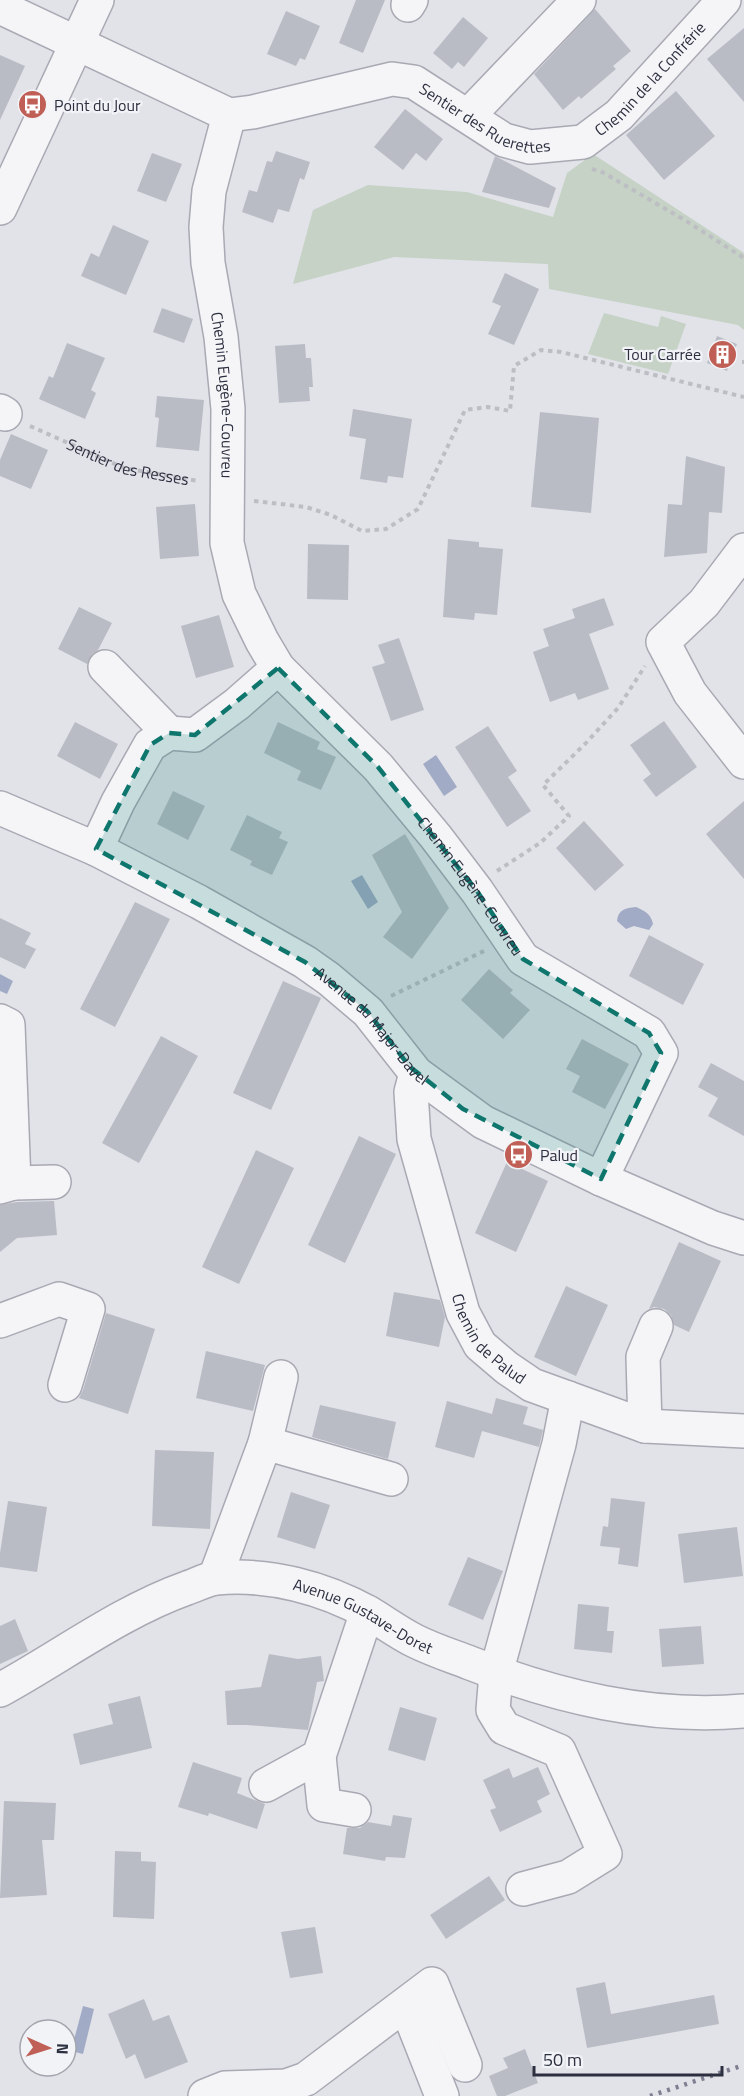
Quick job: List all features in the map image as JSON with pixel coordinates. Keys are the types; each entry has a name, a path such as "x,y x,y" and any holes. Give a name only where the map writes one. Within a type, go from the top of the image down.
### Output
{"street":[{"path":"0,208 97,0"},
{"path":"468,116 579,0"},
{"name":"Chemin de la Confrérie","path":"530,147 583,142 620,115 724,0"},
{"path":"0,7 229,114"},
{"name":"Sentier des Ruerettes","path":"229,114 253,112 392,79 414,82 504,140 530,147"},
{"name":"Chemin Eugène-Couvreu","path":"229,114 209,191 206,227 208,263 221,337 227,398 229,500 227,543 239,594 278,668 378,767 436,837 524,959 649,1033 661,1053 601,1179"},
{"path":"744,550 704,603 663,642 690,693 744,762"},
{"path":"105,667 169,733"},
{"path":"96,849 118,802 150,745 169,733 195,735 237,704 278,668"},
{"name":"Avenue du Major-Davel","path":"0,808 96,849 199,902 305,962 368,1012 416,1072 483,1122 601,1179 712,1228 744,1238"},
{"path":"0,1022 8,1025 7,1185 54,1182"},
{"name":"Chemin de Palud","path":"416,1072 411,1092 414,1139 463,1313 480,1345 532,1385 645,1426 744,1431"},
{"path":"0,1321 59,1299 88,1309 65,1385"},
{"path":"645,1426 643,1357 656,1326"},
{"path":"215,1578 265,1443 281,1377"},
{"path":"523,1889 568,1877 605,1854 559,1751 504,1728 493,1710 496,1673 559,1444 568,1398"},
{"path":"265,1443 391,1479"},
{"name":"Avenue Gustave-Doret","path":"6,1678 157,1599 215,1578 268,1579 294,1583 340,1599 367,1612 415,1641 551,1692 601,1704 689,1712 744,1712"},
{"path":"354,1810 324,1805 319,1756 367,1612"},
{"path":"266,1785 319,1756"},
{"path":"205,2096 225,2088 299,2089 432,1984 465,2065"},
{"path":"406,2006 442,2096"}],"path":[{"path":"582,165 612,178 744,258"},
{"path":"229,500 306,507 331,515 362,531 386,529 418,510 465,410 488,406 510,411 514,366 541,351 561,352 744,397"},
{"name":"Sentier des Resses","path":"3,413 124,468 205,482 229,500"},
{"path":"477,891 500,868 540,843 569,816 543,785 618,708 663,642"},
{"path":"380,1001 509,939"}],"highlighted area":[{"path":"278,668 378,767 477,891 523,959 649,1033 661,1053 601,1179 463,1109 409,1066 368,1012 305,962 96,849 150,745 169,733 195,735"}],"green space":[{"path":"593,154 744,253 744,330 738,325 549,289 548,264 394,257 293,284 313,210 368,185 467,192 553,217 567,173"},
{"path":"604,313 658,327 661,316 686,324 668,374 588,354"}],"water":[{"path":"436,755 457,787 444,796 423,764"},
{"path":"362,875 378,902 368,909 351,881"},
{"path":"636,907 651,918 653,924 649,930 634,926 626,929 617,921 623,910"},
{"path":"0,974 13,981 7,994 0,991"},
{"path":"83,2006 94,2009 83,2054 78,2053 78,2025"}],"building":[{"path":"356,0 385,0 363,53 339,43"},
{"path":"595,9 631,51 613,66 616,69 581,99 579,96 563,110 534,74"},
{"path":"286,11 320,26 305,60 300,58 296,66 267,54"},
{"path":"463,17 488,38 464,67 458,62 452,69 433,53"},
{"path":"744,28 744,102 707,59"},
{"path":"0,55 25,66 0,120"},
{"path":"676,91 715,136 664,180 626,135"},
{"path":"405,109 443,139 426,161 416,153 403,170 374,147"},
{"path":"276,151 310,162 304,180 300,178 289,212 278,209 273,223 242,212 249,190 257,192 267,161 272,162"},
{"path":"152,153 182,164 166,202 137,191"},
{"path":"495,156 556,188 549,208 482,192"},
{"path":"113,225 149,241 126,295 81,276 91,253 99,257"},
{"path":"505,273 539,289 514,345 488,334 501,306 492,302"},
{"path":"162,308 193,319 184,343 153,332"},
{"name":"Tour Carrée","path":"717,336 737,344 727,371 707,363"},
{"path":"67,343 105,358 91,390 96,393 85,419 39,399 49,376 53,378"},
{"path":"305,344 306,358 311,358 313,387 309,387 310,401 279,403 275,346"},
{"path":"157,396 204,400 199,451 156,447 159,418 155,417"},
{"path":"353,409 412,419 403,478 388,476 387,483 360,479 366,439 349,436"},
{"path":"540,412 599,418 591,513 531,507"},
{"path":"11,434 48,450 31,489 0,476 0,460"},
{"path":"686,456 725,467 722,513 709,512 707,553 664,557 668,504 682,505"},
{"path":"195,504 199,556 160,559 156,507"},
{"path":"448,539 479,542 479,547 503,549 497,615 475,613 474,620 443,617"},
{"path":"308,544 349,545 348,600 307,599"},
{"path":"604,598 614,625 589,634 609,689 578,700 575,693 550,702 533,652 549,646 543,629 575,618 572,609"},
{"path":"79,607 112,623 98,650 92,654 87,664 58,649"},
{"path":"219,615 234,667 196,678 181,626"},
{"path":"399,638 424,710 391,721 372,667 385,663 378,645"},
{"path":"664,721 697,767 656,797 643,780 651,774 630,745"},
{"path":"75,722 118,744 100,779 57,756"},
{"path":"278,722 320,742 317,749 336,757 321,790 297,780 301,771 264,753"},
{"path":"488,726 517,771 508,777 531,811 507,827 455,747"},
{"path":"173,791 205,806 188,840 157,824"},
{"path":"744,801 744,879 706,834"},
{"path":"247,815 282,832 279,838 288,842 272,875 250,865 252,861 230,850"},
{"path":"584,821 624,865 595,891 556,848"},
{"path":"405,834 449,908 412,959 383,937 402,912 372,855"},
{"path":"135,902 170,919 115,1027 80,1009"},
{"path":"0,918 31,933 25,944 36,949 25,969 0,957"},
{"path":"649,935 704,964 683,1005 629,976"},
{"path":"489,969 513,990 510,993 530,1010 503,1039 461,1000"},
{"path":"283,981 321,998 271,1110 233,1093"},
{"path":"161,1036 198,1056 139,1163 102,1143"},
{"path":"582,1039 629,1064 605,1109 572,1092 580,1076 566,1069"},
{"path":"711,1063 744,1081 744,1136 708,1116 718,1098 698,1087"},
{"path":"359,1136 396,1154 345,1263 308,1245"},
{"path":"256,1150 294,1168 239,1284 202,1267"},
{"path":"507,1162 548,1181 516,1252 475,1233"},
{"path":"54,1201 57,1235 17,1238 0,1252 0,1205"},
{"path":"679,1242 721,1261 689,1332 674,1325 671,1315 664,1309 654,1307 649,1309"},
{"path":"566,1286 608,1305 576,1376 534,1357"},
{"path":"394,1292 440,1300 445,1317 439,1347 386,1336"},
{"path":"106,1313 155,1329 128,1414 79,1398"},
{"path":"206,1351 265,1365 253,1411 196,1398"},
{"path":"496,1398 528,1407 523,1424 543,1430 539,1447 482,1431 474,1458 435,1447 447,1401 492,1414"},
{"path":"320,1405 396,1422 388,1459 312,1437"},
{"path":"155,1450 214,1452 210,1529 152,1526"},
{"path":"291,1492 330,1505 315,1549 277,1537"},
{"path":"611,1498 645,1502 638,1567 618,1564 620,1548 600,1546 603,1526 608,1527"},
{"path":"8,1501 47,1507 37,1572 0,1567"},
{"path":"737,1527 743,1576 684,1583 678,1534"},
{"path":"468,1557 503,1571 483,1620 448,1605"},
{"path":"578,1604 609,1607 607,1631 614,1631 612,1653 574,1649"},
{"path":"15,1619 28,1651 0,1664 0,1626"},
{"path":"701,1626 704,1664 662,1667 659,1629"},
{"path":"269,1654 298,1659 321,1656 324,1681 317,1682 308,1730 227,1725 225,1691 261,1687"},
{"path":"140,1696 152,1748 80,1765 73,1734 113,1724 108,1704"},
{"path":"400,1707 437,1718 425,1761 388,1750"},
{"path":"193,1762 242,1778 237,1793 265,1804 257,1829 209,1813 208,1816 178,1807"},
{"path":"538,1767 550,1794 537,1801 542,1812 500,1832 490,1810 496,1808 483,1780 509,1768 513,1778"},
{"path":"4,1801 56,1803 54,1840 42,1840 47,1895 0,1898"},
{"path":"393,1815 412,1818 405,1858 386,1857 385,1861 343,1854 347,1828 360,1828 368,1822 391,1826"},
{"path":"115,1851 141,1852 141,1861 156,1862 154,1919 113,1917"},
{"path":"489,1876 505,1900 446,1939 430,1915"},
{"path":"315,1927 323,1973 290,1978 281,1932"},
{"path":"605,1982 611,2014 714,1995 719,2024 587,2048 576,1988"},
{"path":"144,1999 153,2021 169,2015 188,2062 145,2079 135,2054 126,2059 108,2014"},
{"path":"525,2049 538,2083 505,2096 497,2096 489,2076 508,2068 503,2058"}],"railway":[{"path":"650,2096 744,2065"}],"place":[{"name":"Point du Jour","path":"33,105"},
{"name":"Tour Carrée","path":"722,354"},
{"name":"Palud","path":"519,1155"}]}
